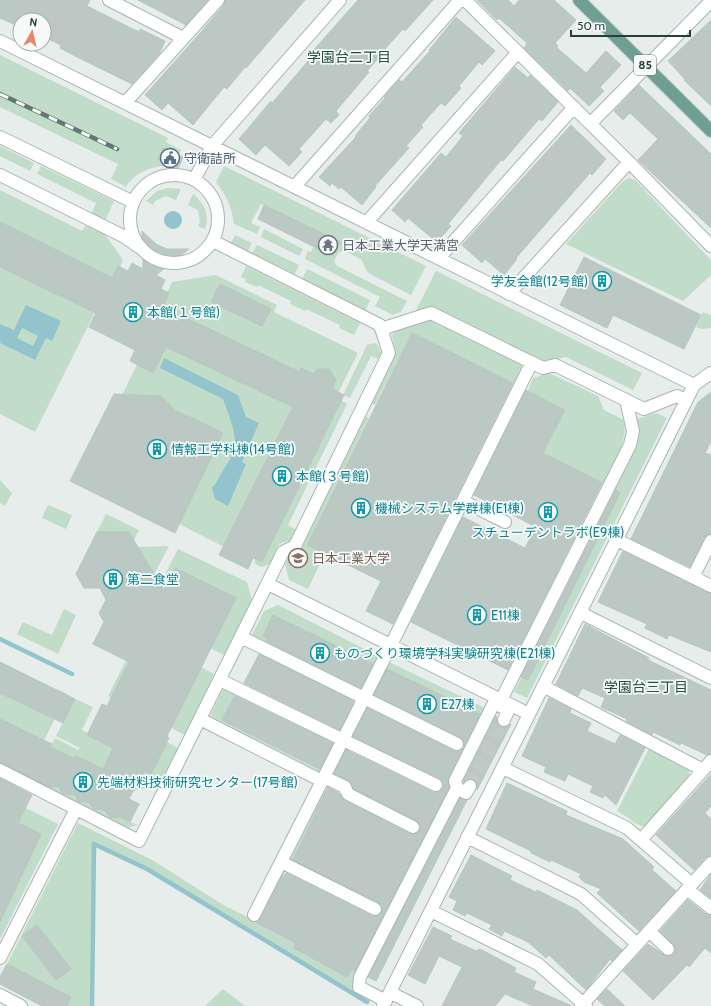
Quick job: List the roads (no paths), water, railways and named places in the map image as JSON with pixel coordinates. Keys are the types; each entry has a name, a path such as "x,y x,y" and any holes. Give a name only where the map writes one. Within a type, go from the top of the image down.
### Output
{"main road":[{"name":"85","path":"579,0 711,131"}],"street":[{"path":"109,0 183,38"},
{"path":"125,103 218,0"},
{"path":"194,180 212,146 340,0"},
{"path":"296,186 460,0"},
{"path":"465,0 574,107 711,246"},
{"path":"590,123 707,5"},
{"path":"0,41 296,186 509,294 694,385"},
{"path":"367,222 518,52"},
{"path":"439,258 574,107"},
{"path":"0,137 133,202"},
{"path":"509,294 629,162"},
{"path":"0,175 123,236 143,250"},
{"path":"166,176 180,176 194,180 206,188 214,200 218,213 218,228 213,241 203,252 191,260 176,264 161,262 148,255 143,250 131,231 130,216 133,202 141,190 152,181 166,176"},
{"path":"0,770 139,841 283,552 295,546 389,353 380,325 213,241"},
{"path":"381,329 431,313 543,368 556,365 644,409 677,396 686,400"},
{"path":"254,915 532,362"},
{"path":"386,1000 581,613 686,400 694,385 711,374"},
{"path":"501,700 630,445 632,431 626,400"},
{"path":"463,501 505,522"},
{"path":"617,540 711,586"},
{"path":"693,577 711,541"},
{"path":"268,584 501,700 528,717"},
{"path":"581,613 711,678"},
{"path":"241,637 457,744"},
{"path":"220,680 436,785"},
{"path":"543,686 703,770"},
{"path":"417,1006 386,1000 359,987 360,977 457,788 455,781 494,703 506,715 528,717"},
{"path":"200,719 323,779 345,787 348,794 413,827"},
{"path":"642,840 711,760"},
{"path":"503,768 627,828 642,840 711,908"},
{"path":"457,788 466,793 470,786"},
{"path":"0,958 76,809"},
{"path":"467,838 581,894 636,944"},
{"path":"281,862 375,909"},
{"path":"431,911 538,964 583,1005 636,944 711,863"},
{"path":"648,931 668,948"},
{"path":"0,995 21,1006"}],"water":[{"path":"173,211 179,214 182,220 179,226 173,229 167,226 164,220 167,214"},
{"path":"26,305 61,321 52,341 46,338 35,360 0,343 0,324 14,330","holes":["22,328 38,336 33,346 17,338"]},
{"path":"164,358 238,395 246,417 259,423 242,462 246,464 228,506 215,499 212,488 229,462 233,453 233,428 223,399 160,368"}],"waterway":[{"path":"0,639 72,674"},
{"path":"92,1006 94,844 147,869 367,1002"}],"tunnel":[{"path":"470,786 504,720"}],"railway":[{"path":"0,94 117,149"}],"place":[{"name":"守衛詰所","path":"170,158"},
{"name":"日本工業大学天満宮","path":"328,245"},
{"name":"学友会館(12号館)","path":"602,281"},
{"name":"本館(１号館)","path":"133,312"},
{"name":"情報工学科棟(14号館)","path":"157,449"},
{"name":"本館(３号館)","path":"282,476"},
{"name":"機械システム学群棟(E1棟)","path":"361,508"},
{"name":"スチューデントラボ(E9棟)","path":"548,512"},
{"name":"日本工業大学","path":"298,558"},
{"name":"第二食堂","path":"113,579"},
{"name":"E11棟","path":"477,615"},
{"name":"ものづくり環境学科実験研究棟(E21棟)","path":"320,653"},
{"name":"E27棟","path":"427,704"},
{"name":"先端材料技術研究センター(17号館)","path":"83,782"}],"district":[{"name":"学園台二丁目","path":"349,57"},
{"name":"学園台三丁目","path":"646,687"}]}
